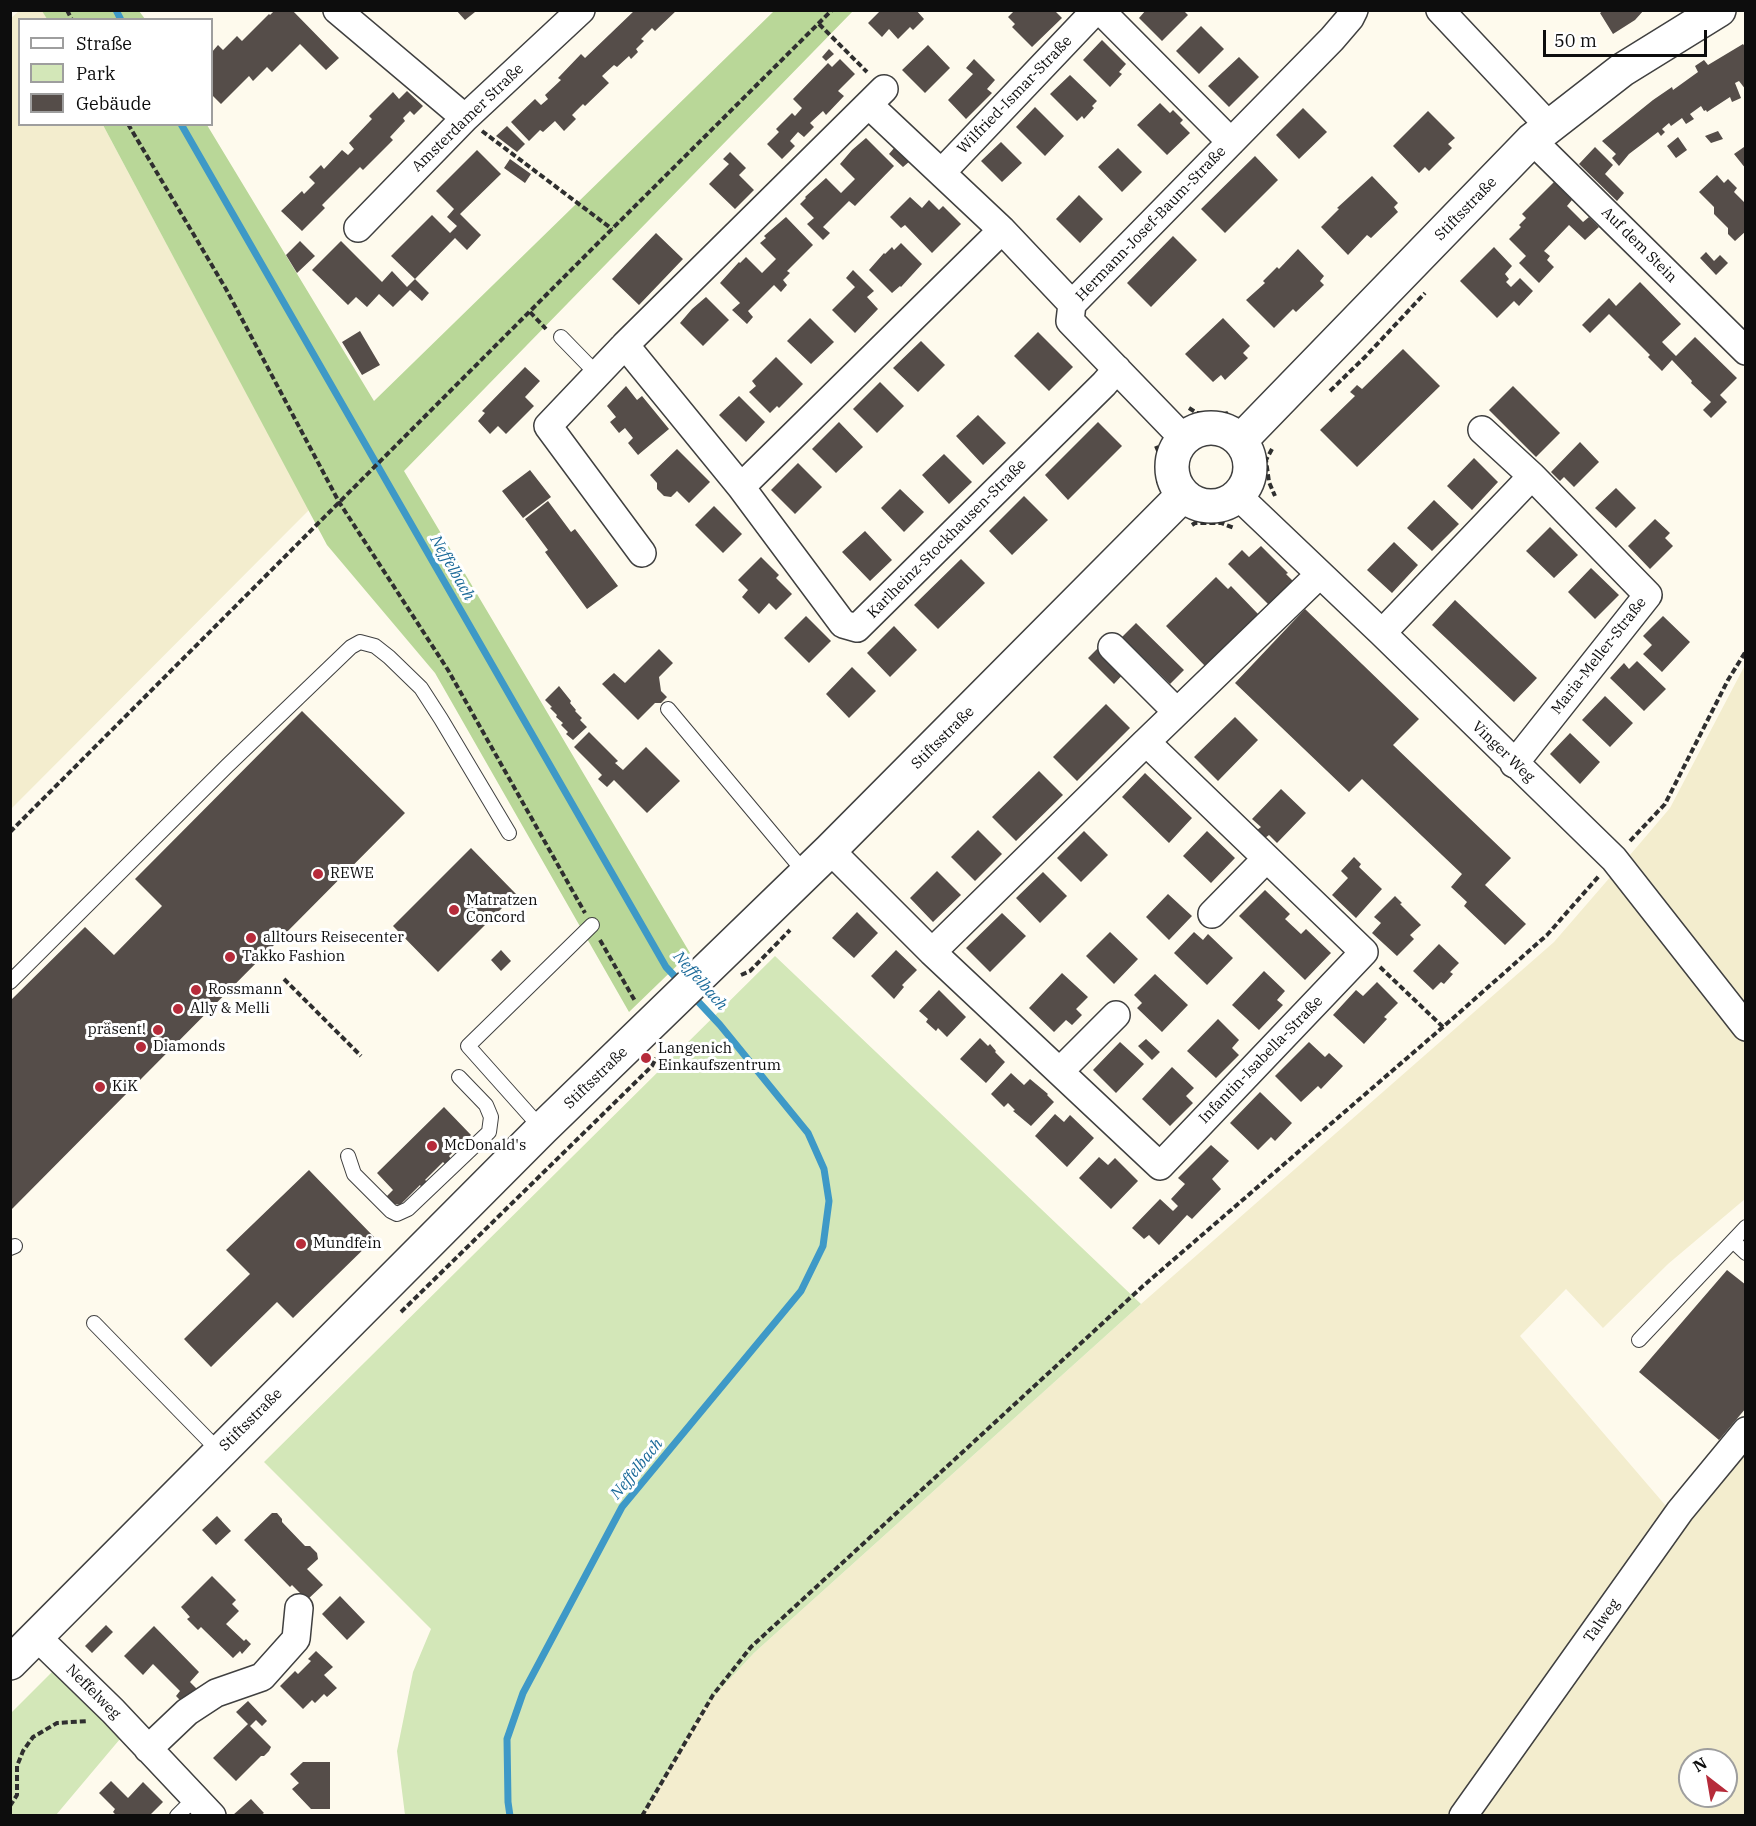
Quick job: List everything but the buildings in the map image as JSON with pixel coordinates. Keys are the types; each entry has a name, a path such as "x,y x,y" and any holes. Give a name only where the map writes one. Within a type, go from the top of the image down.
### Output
{"street":[{"name":"Amsterdamer Straße","path":"358,228 465,118 581,10"},
{"name":"Hermann-Josef-Baum-Straße","path":"1174,429 1070,321 1072,304 1332,39 1354,10"},
{"name":"Auf dem Stein","path":"1440,10 1541,133 1746,351"},
{"name":"Stiftsstraße","path":"1250,432 1541,133 1623,70 1719,10"},
{"name":"Wilfried-Ismar-Straße","path":"942,172 1091,12 1231,142"},
{"path":"352,15 465,118"},
{"path":"642,553 548,426 625,345 877,97 942,172 1002,230 1072,304"},
{"path":"741,487 1002,230"},
{"name":"Karlheinz-Stockhausen-Straße","path":"625,345 741,487 843,624 857,628 1118,369"},
{"path":"1174,429 1193,433 1206,429 1230,433 1250,432 1247,452 1250,475 1245,487 1249,507 1228,503 1204,506 1193,502 1168,500 1173,478 1173,458 1177,448 1174,429"},
{"name":"Maria-Meller-Straße","path":"1482,430 1532,476 1648,595 1514,764"},
{"path":"1382,633 1532,476"},
{"name":"Stiftsstraße","path":"10,1663 542,1129 656,1032 705,972 830,850 1168,500"},
{"name":"Vinger Weg","path":"1249,507 1382,633 1614,860 1746,1027"},
{"path":"932,952 1319,575"},
{"path":"1112,647 1177,712"},
{"path":"1146,742 1364,952"},
{"name":"Infantin-Isabella-Straße","path":"830,850 932,952 1160,1166 1364,952"},
{"path":"1212,914 1266,859"},
{"path":"1060,1071 1116,1015"},
{"name":"Talweg","path":"1463,1815 1680,1511 1746,1431"},
{"path":"148,1749 187,1712 216,1693 262,1677 296,1639 299,1608"},
{"name":"Neffelweg","path":"38,1637 148,1749 195,1810"}],"lane":[{"path":"561,337 597,374"},
{"path":"10,982 227,766 351,647 360,642 375,646 421,688 509,833"},
{"path":"668,709 806,874"},
{"path":"542,1129 468,1046 592,925"},
{"path":"348,1156 354,1174 391,1211 397,1214 408,1209 489,1132 491,1117 486,1105 459,1077"},
{"path":"1640,1340 1746,1227"},
{"path":"1732,1241 1746,1253"},
{"path":"94,1323 220,1452"}],"path":[{"path":"10,832 832,10"},
{"path":"819,24 877,97"},
{"path":"465,118 612,229"},
{"path":"129,126 226,290 339,502 448,670 592,925 656,1032 652,1066 603,1115"},
{"path":"1180,401 1197,413 1204,414 1221,415 1245,408 1250,432 1277,441 1266,460 1269,482 1277,501 1249,507 1244,532 1221,522 1195,524 1177,534 1159,453 1150,429 1174,429 1180,401"},
{"path":"642,1815 713,1695 751,1647 1143,1286 1547,935 1665,804 1728,680 1746,651"},
{"path":"1364,952 1443,1027"},
{"path":"284,979 361,1056"},
{"path":"10,1806 17,1795 17,1766 23,1751 33,1737 57,1723 101,1719 113,1711"}],"shaded area":[{"path":"42,10 46,18 18,18 18,126 104,126 309,510 11,809 10,19 19,11"},
{"path":"1745,665 1745,1004 1630,855 1670,808"},
{"path":"1612,875 1745,1044 1745,1199 1668,1264 1603,1328 1566,1289 1520,1336 1666,1506 1745,1421 1745,1815 643,1816 704,1707 754,1653 1141,1304 1554,942"}],"green space":[{"path":"42,11 139,11 144,18 46,18"},
{"path":"774,11 853,11 404,471 690,953 629,1012 435,673 327,545 104,126 208,126 374,401"},
{"path":"775,956 1141,1304 754,1653 704,1707 643,1815 405,1815 397,1751 413,1672 431,1629 264,1462"},
{"path":"54,1670 120,1739 56,1815 11,1815 10,1714"}],"waterway":[{"name":"Neffelbach","path":"116,10 120,18"},
{"name":"Neffelbach","path":"182,126 666,967 681,983"},
{"name":"Neffelbach","path":"510,1816 507,1739 523,1693 622,1507 801,1291 823,1246 829,1201 824,1169 808,1133 720,1025 692,995"}],"place":[{"name":"REWE","path":"318,874"},
{"name":"Matratzen Concord","path":"454,910"},
{"name":"alltours Reisecenter","path":"251,938"},
{"name":"Takko Fashion","path":"230,957"},
{"name":"Rossmann","path":"196,990"},
{"name":"Ally & Melli","path":"178,1009"},
{"name":"präsent!","path":"158,1030"},
{"name":"Diamonds","path":"141,1047"},
{"name":"Langenich Einkaufszentrum","path":"646,1058"},
{"name":"KiK","path":"100,1087"},
{"name":"McDonald's","path":"432,1146"},
{"name":"Mundfein","path":"301,1244"}]}
